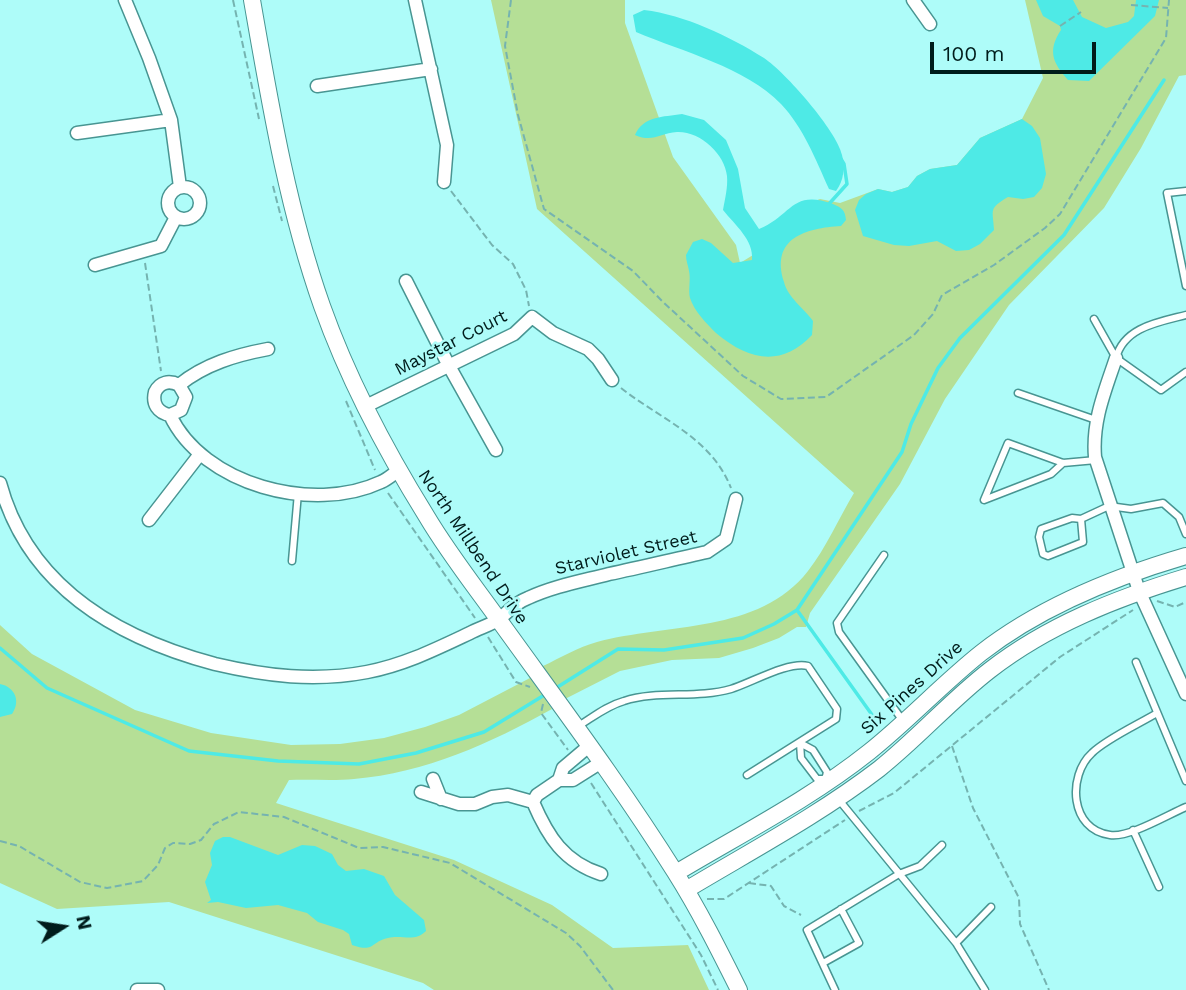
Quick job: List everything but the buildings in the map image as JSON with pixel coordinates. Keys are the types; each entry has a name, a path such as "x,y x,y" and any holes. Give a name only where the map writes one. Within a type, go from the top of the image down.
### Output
{"street":[{"path":"125,0 171,120 180,187"},
{"name":"North Millbend Drive","path":"252,0 278,145 304,251 336,343 366,406 399,470 471,585 589,746 676,873 739,990"},
{"path":"415,0 447,145 444,182"},
{"path":"913,0 930,24"},
{"path":"317,86 431,69"},
{"path":"78,132 171,120"},
{"path":"180,187 193,190 200,203 197,212 190,218 176,217 170,211 168,201 173,191 180,187"},
{"path":"95,265 161,246 176,217"},
{"path":"406,281 496,450"},
{"name":"Maystar Court","path":"366,406 514,334 532,317 553,332 588,349 612,380"},
{"path":"179,385 196,372 232,357 268,349"},
{"path":"1116,358 1096,420 1096,460 1132,572 1142,597 1182,673 1186,694"},
{"path":"163,383 179,385 185,393 186,402 181,410 170,415 160,412 154,401 155,392 163,383"},
{"path":"170,415 176,428 200,454 235,476 256,485 298,494 325,494 381,482 399,470"},
{"path":"149,520 200,454"},
{"name":"Starviolet Street","path":"0,483 25,541 57,583 94,614 151,643 189,657 257,674 306,678 365,672 418,657 499,620 512,606 547,590 707,552 726,539 736,499"},
{"name":"Six Pines Drive","path":"676,873 871,751 981,653 1016,629 1072,599 1132,572 1186,556"},
{"path":"686,890 837,798 880,768 991,670 1043,636 1186,577"},
{"path":"559,780 563,768 589,746"},
{"path":"533,802 537,795 559,780 573,780 600,763"},
{"path":"433,779 441,799"},
{"path":"825,780 837,798"},
{"path":"421,792 459,804 475,804 492,797 508,795 533,802 560,850 581,868 601,874"},
{"path":"137,990 158,990"}],"lane":[{"path":"1186,191 1167,193 1186,286"},
{"path":"1116,358 1119,346 1143,326 1186,315"},
{"path":"1094,319 1116,358 1161,390 1186,372"},
{"path":"1018,393 1096,420"},
{"path":"1063,463 1051,474 984,499 1008,443 1063,463 1096,460"},
{"path":"292,562 298,494"},
{"path":"1081,519 1083,541 1048,556 1043,554 1039,537 1041,529 1072,518 1081,519 1109,506 1132,509 1163,503 1180,517 1186,534"},
{"path":"884,555 836,623 839,632 904,722"},
{"path":"1136,662 1186,781"},
{"path":"575,728 608,707 623,701 641,697 721,691 783,669 807,666 837,709 836,719 747,775"},
{"path":"1157,713 1092,753 1077,774 1075,798 1081,817 1094,830 1110,835 1133,830 1186,807"},
{"path":"800,743 813,750 827,772 825,780 817,779 802,758 800,743"},
{"path":"837,798 956,943 985,990"},
{"path":"1133,830 1159,887"},
{"path":"835,990 807,930 899,874 920,866 942,845"},
{"path":"956,943 991,907"},
{"path":"822,963 859,943 841,909"}],"path":[{"path":"511,0 505,46 518,115 544,209 633,271 743,376 781,399 826,397 914,335 933,314 942,295 994,265 1060,214 1166,38 1169,0"},
{"path":"1131,5 1168,8"},
{"path":"1060,26 1081,12"},
{"path":"444,182 484,235 513,264 526,290 532,317"},
{"path":"144,251 163,383"},
{"path":"612,380 646,408 672,421 692,436 715,461 736,499"},
{"path":"695,906 706,899 724,899 852,816 894,793 1060,657 1142,597 1175,607 1186,602"},
{"path":"951,745 973,808 1019,898 1020,923 1049,990"},
{"path":"0,841 19,846 80,882 107,888 143,881 158,865 165,848 173,843 190,844 201,840 214,824 239,812 284,817 359,848 383,847 450,863 566,933 580,946 613,990"},
{"path":"748,883 771,886 784,906 801,915"}],"green space":[{"path":"491,0 625,0 625,23 673,157 736,245 740,263 758,252 799,207 820,199 840,203 878,189 892,192 908,187 917,176 930,169 957,165 980,138 1022,119 1043,78 1025,0 1186,0 1186,75 1179,76 1141,148 1104,208 1009,305 945,399 900,484 810,613 806,627 797,627 779,638 719,658 672,660 620,671 565,699 543,666 590,644 738,616 764,606 788,591 815,562 854,493 537,209"},
{"path":"0,625 32,654 135,710 211,733 291,745 340,744 384,738 425,727 459,715 530,678 552,709 481,745 432,763 380,776 338,780 289,780 276,803 454,860 552,905 613,948 688,945 709,990 434,990 423,983 169,902 57,909 0,883"}],"water":[{"path":"1036,0 1073,0 1082,17 1106,28 1128,22 1134,16 1136,0 1159,0 1155,16 1089,81 1068,80 1059,68 1053,51 1060,26 1043,16"},
{"path":"644,10 675,17 721,34 773,65 821,117 838,145 844,169 836,191 829,189 802,133 781,104 766,91 732,70 636,32 633,15"},
{"path":"682,114 704,120 726,140 738,169 745,208 759,229 793,206 808,200 833,204 844,212 846,220 841,226 804,233 787,245 782,255 781,267 786,288 813,321 812,335 788,352 764,356 740,349 716,333 692,303 686,255 693,242 702,239 711,243 733,263 752,260 752,253 743,233 723,210 727,176 722,160 710,145 686,133 677,132 652,138 635,135 648,121"},
{"path":"1022,119 1032,126 1040,138 1046,174 1042,188 1034,197 1008,197 997,204 993,210 994,230 980,244 969,250 956,251 937,241 909,246 894,245 863,236 855,210 859,200 866,194 878,189 892,192 908,187 917,176 930,169 957,165 980,138"},
{"path":"0,684 13,691 16,704 12,714 0,717"},
{"path":"230,837 278,855 302,845 315,846 332,854 338,865 346,871 364,869 384,876 395,895 424,920 426,931 417,937 393,937 365,948 352,945 349,934 318,922 307,913 278,905 246,908 218,902 207,903 211,900 205,882 212,865 210,853 215,841"}],"waterway":[{"path":"556,688 618,649 664,650 743,638 797,610 902,452 911,424 938,368 960,338 1064,235 1164,80"},
{"path":"828,205 847,184 841,159"},
{"path":"797,610 875,719"},
{"path":"0,648 47,688 189,751 278,761 359,764 416,753 484,732 546,694"}]}
